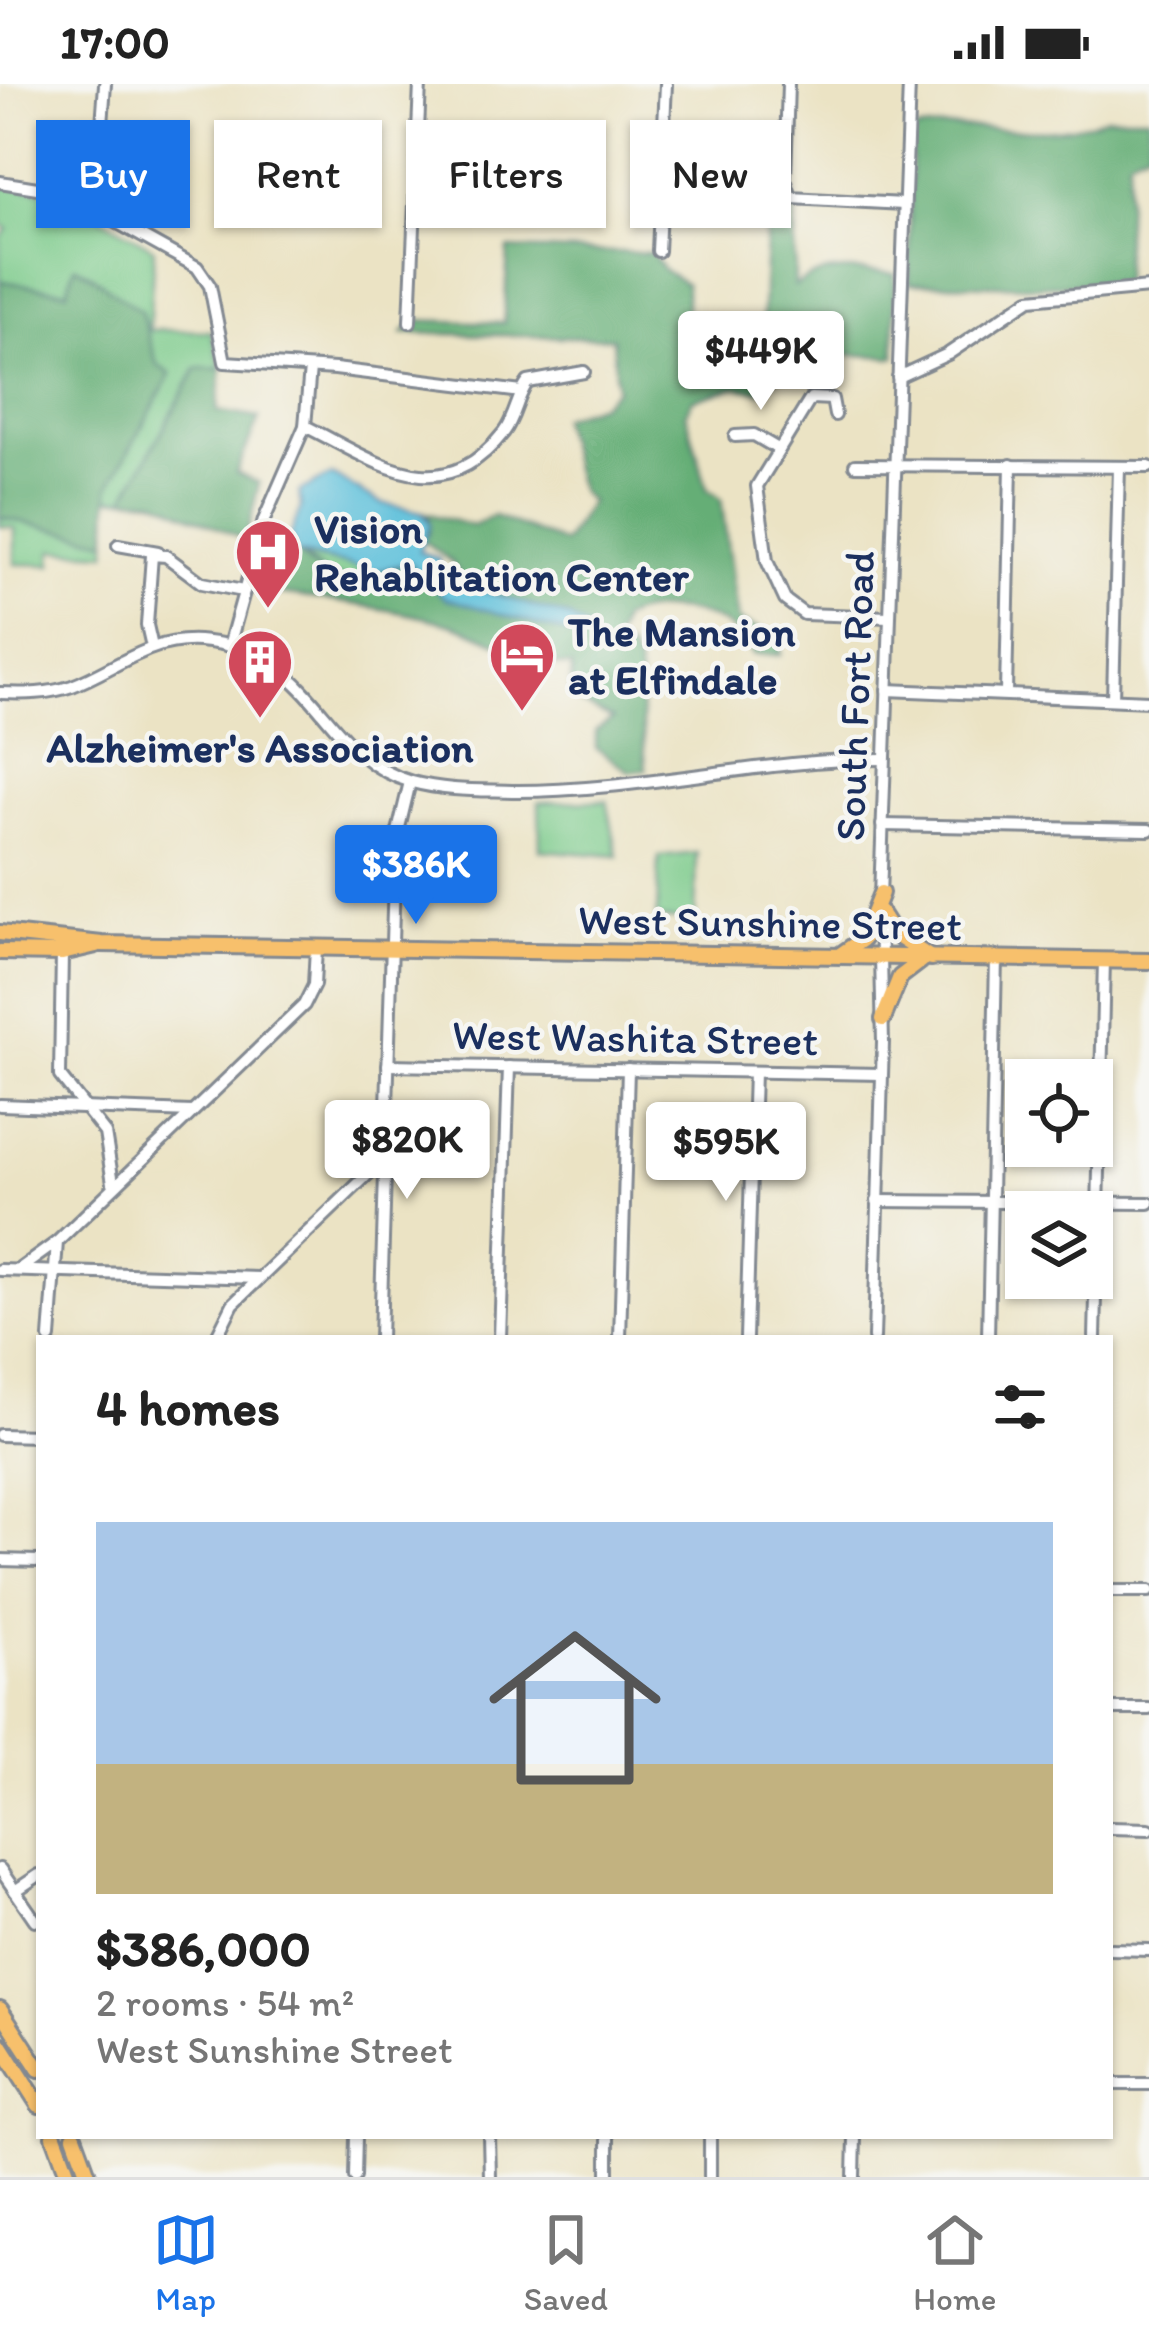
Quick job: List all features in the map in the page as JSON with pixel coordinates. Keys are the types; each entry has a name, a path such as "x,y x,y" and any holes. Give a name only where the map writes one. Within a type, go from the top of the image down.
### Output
{"main road":[{"path":"824,957 849,954 860,944 880,893"},
{"path":"880,912 894,934 931,958 901,976 883,1019"},
{"name":"West Sunshine Street","path":"0,932 52,934 102,944 1149,961"},
{"name":"West Sunshine Street","path":"0,952 62,953 102,944"},
{"path":"0,2009 36,2064"},
{"path":"0,2044 36,2100"},
{"path":"55,2139 69,2177"},
{"path":"75,2139 88,2177"}],"street":[{"path":"102,120 104,84"},
{"path":"410,322 420,84"},
{"path":"658,251 666,84"},
{"path":"788,84 785,179 790,199 904,204"},
{"name":"South Fort Road","path":"874,1335 883,1019 880,893 909,84"},
{"path":"0,182 36,186"},
{"path":"125,228 204,274 225,362 522,392"},
{"path":"898,377 948,354 1030,298 1149,288"},
{"path":"229,646 268,508 304,426 310,368"},
{"path":"304,426 393,469 445,478 469,466 500,436 533,379 584,372"},
{"path":"835,415 832,399 819,396 800,414 757,486 767,561 784,600 804,614 889,617"},
{"path":"735,436 754,435 778,449"},
{"path":"855,464 1149,467"},
{"path":"1006,693 1011,466"},
{"path":"1113,699 1119,467"},
{"path":"118,545 158,551 202,583 243,591"},
{"path":"152,647 148,590 152,555 158,551"},
{"path":"0,693 67,687 152,647 191,641 229,646 282,667 361,753 410,782 457,789 586,790 884,760"},
{"path":"887,689 1149,700"},
{"path":"380,1335 396,832 410,782"},
{"path":"882,825 1149,830"},
{"path":"16,1270 57,1242 307,1000 316,948"},
{"path":"62,953 61,1076 110,1144 113,1184"},
{"path":"988,1335 996,958"},
{"path":"1100,1191 1104,960"},
{"name":"West Washita Street","path":"388,1065 881,1074"},
{"path":"500,1335 508,1067"},
{"path":"620,1335 628,1070"},
{"path":"746,1335 754,1072"},
{"path":"0,1105 192,1112"},
{"path":"217,1335 228,1310 259,1277 385,1158"},
{"path":"878,1201 1005,1203"},
{"path":"1113,1203 1149,1203"},
{"path":"50,1335 57,1242"},
{"path":"0,1270 259,1277"},
{"path":"1096,1335 1097,1299"},
{"path":"0,1435 36,1436"},
{"path":"0,1560 36,1561"},
{"path":"1113,1591 1149,1591"},
{"path":"1113,1709 1149,1709"},
{"path":"1113,1828 1149,1829"},
{"path":"0,1869 35,1920"},
{"path":"14,1891 36,1877"},
{"path":"1113,1949 1149,1950"},
{"path":"1113,2084 1149,2084"},
{"path":"355,2177 356,2139"},
{"path":"489,2139 490,2177"},
{"path":"608,2139 608,2177"},
{"path":"710,2139 710,2177"},
{"path":"854,2177 855,2139"}],"green space":[{"path":"1106,116 1149,116 1149,148 1129,158 1123,282 909,283 912,132 961,127 1061,129"},
{"path":"0,185 36,190 36,228 119,228 154,248 149,330 211,331 222,369 196,369 125,498 108,498 109,487 171,374 157,365 141,311 99,284 68,291 0,281 0,238 8,229 0,224"},
{"path":"791,206 795,286 830,271 895,274 895,357 823,356 794,367 761,391 735,387 692,400 686,413 707,489 721,499 738,621 780,636 780,655 752,654 729,628 694,613 656,610 622,619 614,643 629,649 638,664 646,770 630,772 596,748 596,730 613,719 570,698 572,667 540,661 465,629 425,618 248,590 259,555 271,555 276,540 290,536 304,560 343,579 386,588 384,571 410,563 445,598 569,617 468,587 452,562 422,540 429,532 429,518 422,512 473,526 494,516 564,543 590,502 579,492 560,418 600,404 616,389 613,338 403,333 415,320 504,323 508,249 652,253 664,270 686,284 686,333 762,335 766,228 791,228"},
{"path":"75,266 141,311 157,365 171,374 109,487 108,541 0,517 0,281 67,291"},
{"path":"197,368 222,369 217,411 259,418 236,473 259,483 246,540 156,500 125,498"},
{"path":"0,517 108,541 107,553 53,550 52,565 15,564 15,528 0,526"},
{"path":"303,556 384,571 387,588 326,575"},
{"path":"607,801 618,856 540,850 539,802"},
{"path":"697,853 695,921 657,918 659,857"}],"water":[{"path":"332,475 381,503 422,512 430,524 419,551 439,559 445,574 457,583 569,617 589,631 588,639 445,598 410,563 375,571 297,553 290,536 301,507 299,492"}],"place":[{"name":"Vision Rehablitation Center","path":"268,611"},
{"name":"The Mansion at Elfindale","path":"522,714"},
{"name":"Alzheimer's Association","path":"260,721"}]}
